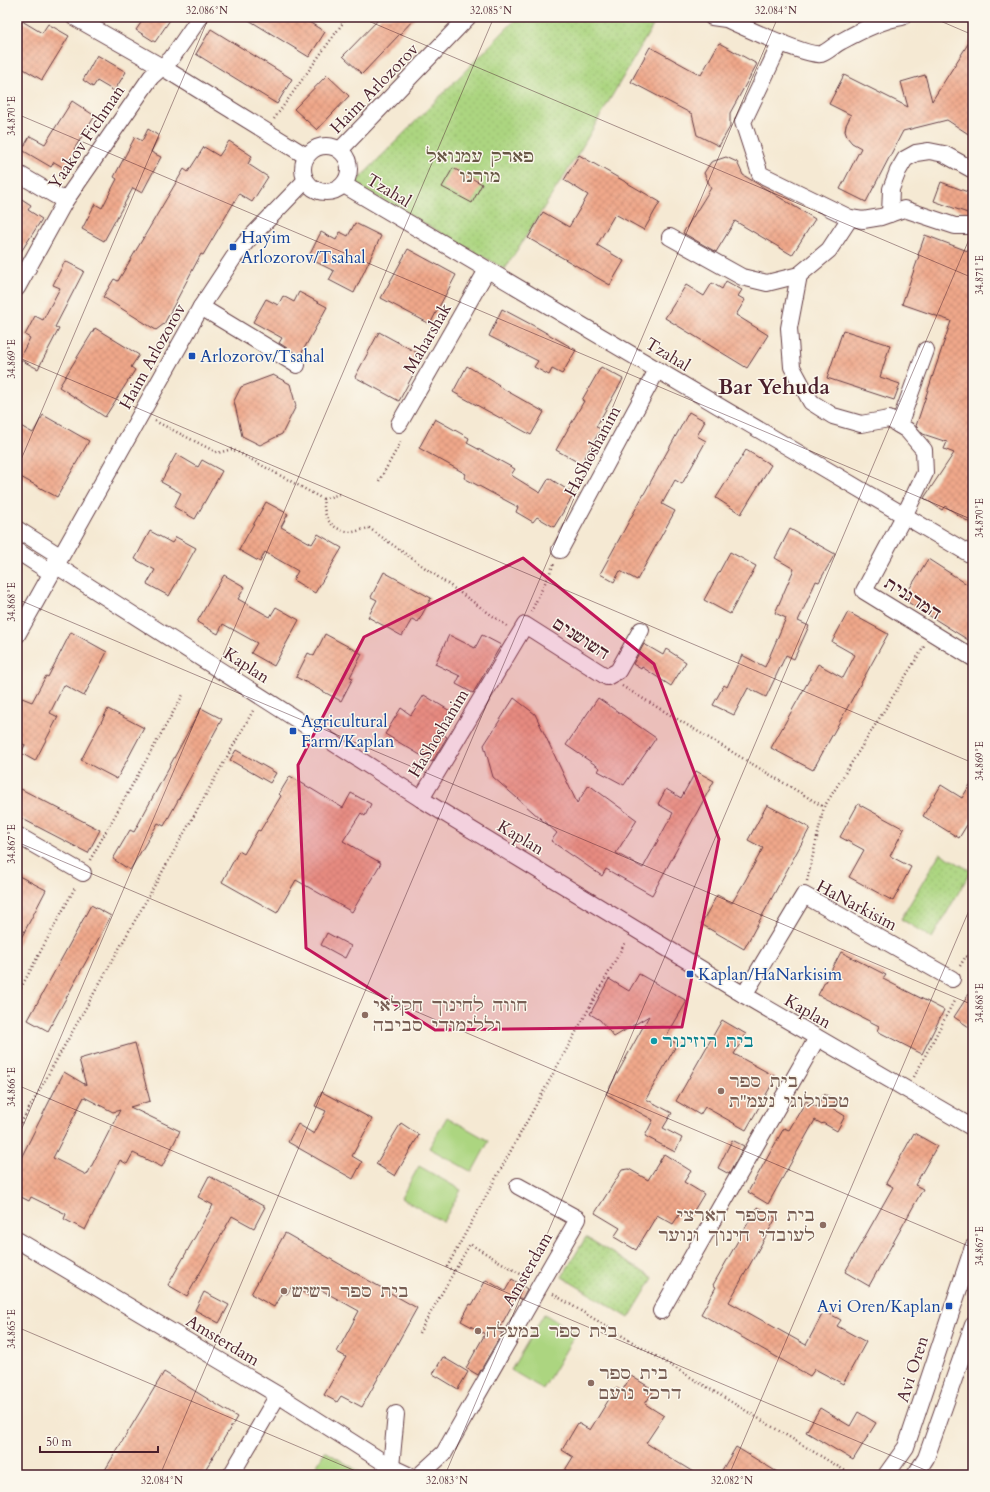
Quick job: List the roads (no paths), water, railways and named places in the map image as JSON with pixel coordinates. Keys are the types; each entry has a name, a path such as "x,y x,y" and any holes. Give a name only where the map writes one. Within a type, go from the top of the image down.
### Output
{"street":[{"path":"74,17 162,67 306,156"},
{"name":"Yaakov Fichman","path":"17,288 65,201 150,77 171,59 200,17"},
{"name":"Haim Arlozorov","path":"340,150 468,17"},
{"path":"712,17 726,19 806,52 821,54 841,41 870,27 892,18 902,17"},
{"path":"780,42 742,122 760,174 850,218 863,220 881,217 904,209 955,226 973,226"},
{"path":"318,147 333,147 340,150 348,163 349,171 348,178 344,185 334,192 323,193 313,190 305,181 302,169 306,156 318,147"},
{"path":"890,214 890,189 905,158 916,153 929,150 944,154 973,170"},
{"path":"17,173 65,201"},
{"name":"Haim Arlozorov","path":"17,635 201,307 234,257 247,241 305,181"},
{"name":"Tzahal","path":"344,185 904,516 971,552"},
{"path":"670,237 742,277 767,283 799,275 829,250 850,218"},
{"name":"Maharshak","path":"401,431 487,270"},
{"path":"799,275 789,328 792,368 811,402 833,416 862,424 889,419 906,430 924,450 925,473 904,516"},
{"path":"201,307 297,365"},
{"path":"899,425 926,350"},
{"name":"HaShoshanim","path":"560,550 657,370"},
{"name":"המרגנית","path":"904,516 864,590 973,658"},
{"path":"17,529 55,553 57,566"},
{"name":"Kaplan","path":"17,551 46,569 57,566 421,799 744,996 973,1128"},
{"name":"HaShoshanim","path":"421,799 522,630"},
{"name":"השושנים","path":"522,630 607,677 618,671 641,630"},
{"path":"17,835 83,873"},
{"name":"HaNarkisim","path":"744,996 804,896 952,978"},
{"path":"661,1310 817,1038"},
{"name":"Amsterdam","path":"420,1475 444,1452 578,1219 518,1186"},
{"name":"Amsterdam","path":"17,1240 278,1395 391,1467 408,1475"},
{"name":"Avi Oren","path":"886,1475 906,1447 973,1247"},
{"path":"915,1475 926,1458 973,1325"},
{"path":"231,1475 278,1395"},
{"path":"391,1467 396,1414"}],"place":[{"name":"Hayim Arlozorov/Tsahal","path":"233,247"},
{"name":"Arlozorov/Tsahal","path":"192,356"},
{"name":"Agricultural Farm/Kaplan","path":"293,731"},
{"name":"Kaplan/HaNarkisim","path":"690,974"},
{"name":"חווה לחינוך חקלאי וללימודי סביבה","path":"365,1015"},
{"name":"בית רוזינור","path":"654,1041"},
{"name":"בית ספר טכנולוגי נעמ\"ת","path":"721,1091"},
{"name":"בית הספר הארצי לעובדי חינוך ונוער","path":"823,1225"},
{"name":"בית ספר רשיש","path":"284,1291"},
{"name":"Avi Oren/Kaplan","path":"949,1306"},
{"name":"בית ספר במעלה","path":"478,1331"},
{"name":"בית ספר דרכי נועם","path":"591,1383"}],"district":[{"name":"Bar Yehuda","path":"774,387"}],"park label":[{"name":"פארק עמנואל מורנו","path":"480,166"}]}
